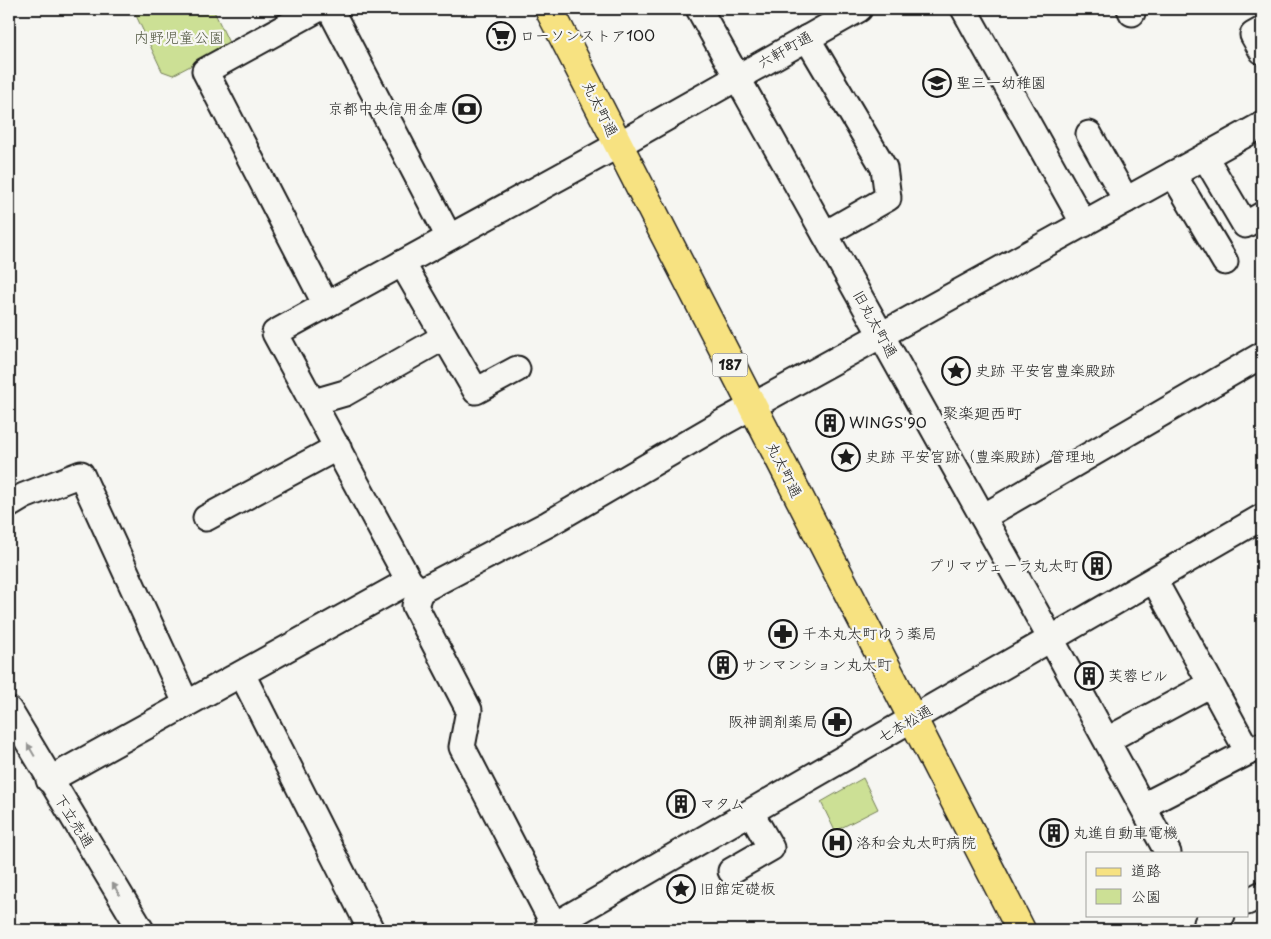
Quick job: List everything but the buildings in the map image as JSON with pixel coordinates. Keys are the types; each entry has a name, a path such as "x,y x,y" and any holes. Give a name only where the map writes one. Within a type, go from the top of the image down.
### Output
{"main road":[{"name":"丸太町通","path":"549,9 1021,930"}],"street":[{"path":"318,9 205,71 326,305"},
{"path":"330,9 449,237"},
{"name":"旧丸太町通","path":"699,9 1051,638 1167,852"},
{"name":"六軒町通","path":"314,402 275,333 618,145 858,9"},
{"path":"964,9 1084,224"},
{"path":"1262,30 1253,35 1262,51"},
{"path":"807,38 884,168 888,198 825,234"},
{"path":"49,780 186,703 242,674 414,586 548,524 751,406 1262,125"},
{"path":"1089,134 1126,200"},
{"path":"1205,156 1245,225 1262,215"},
{"path":"1173,174 1225,262"},
{"path":"402,263 476,391 517,369"},
{"path":"444,337 344,393 314,402 414,586 415,606 469,710 462,748 550,928"},
{"path":"983,517 1262,355"},
{"path":"206,518 338,447"},
{"path":"9,505 24,496 81,474 186,703"},
{"name":"七本松通","path":"550,928 1262,517"},
{"path":"1142,806 1255,749 1211,684 1154,580"},
{"path":"242,674 371,930"},
{"path":"1107,740 1211,684"},
{"name":"下立売通","path":"9,710 49,780 141,930"},
{"path":"731,871 772,848 751,813"},
{"path":"1248,901 1262,894"}],"green space":[{"name":"内野児童公園","path":"133,9 213,9 230,45 173,75 162,71"},
{"path":"863,778 878,809 835,831 821,802"}],"place":[{"name":"ローソンストア100","path":"501,36"},
{"name":"聖三一幼稚園","path":"937,83"},
{"name":"京都中央信用金庫","path":"467,109"},
{"name":"史跡 平安宮豊楽殿跡","path":"956,371"},
{"name":"WINGS'90","path":"830,423"},
{"name":"史跡 平安宮跡（豊楽殿跡）管理地","path":"846,457"},
{"name":"プリマヴェーラ丸太町","path":"1097,566"},
{"name":"千本丸太町ゆう薬局","path":"783,634"},
{"name":"サンマンション丸太町","path":"723,665"},
{"name":"芙蓉ビル","path":"1089,676"},
{"name":"阪神調剤薬局","path":"837,722"},
{"name":"マタム","path":"681,804"},
{"name":"丸進自動車電機","path":"1054,833"},
{"name":"洛和会丸太町病院","path":"837,843"},
{"name":"旧館定礎板","path":"681,889"}],"district":[{"name":"聚楽廻西町","path":"982,413"}]}
